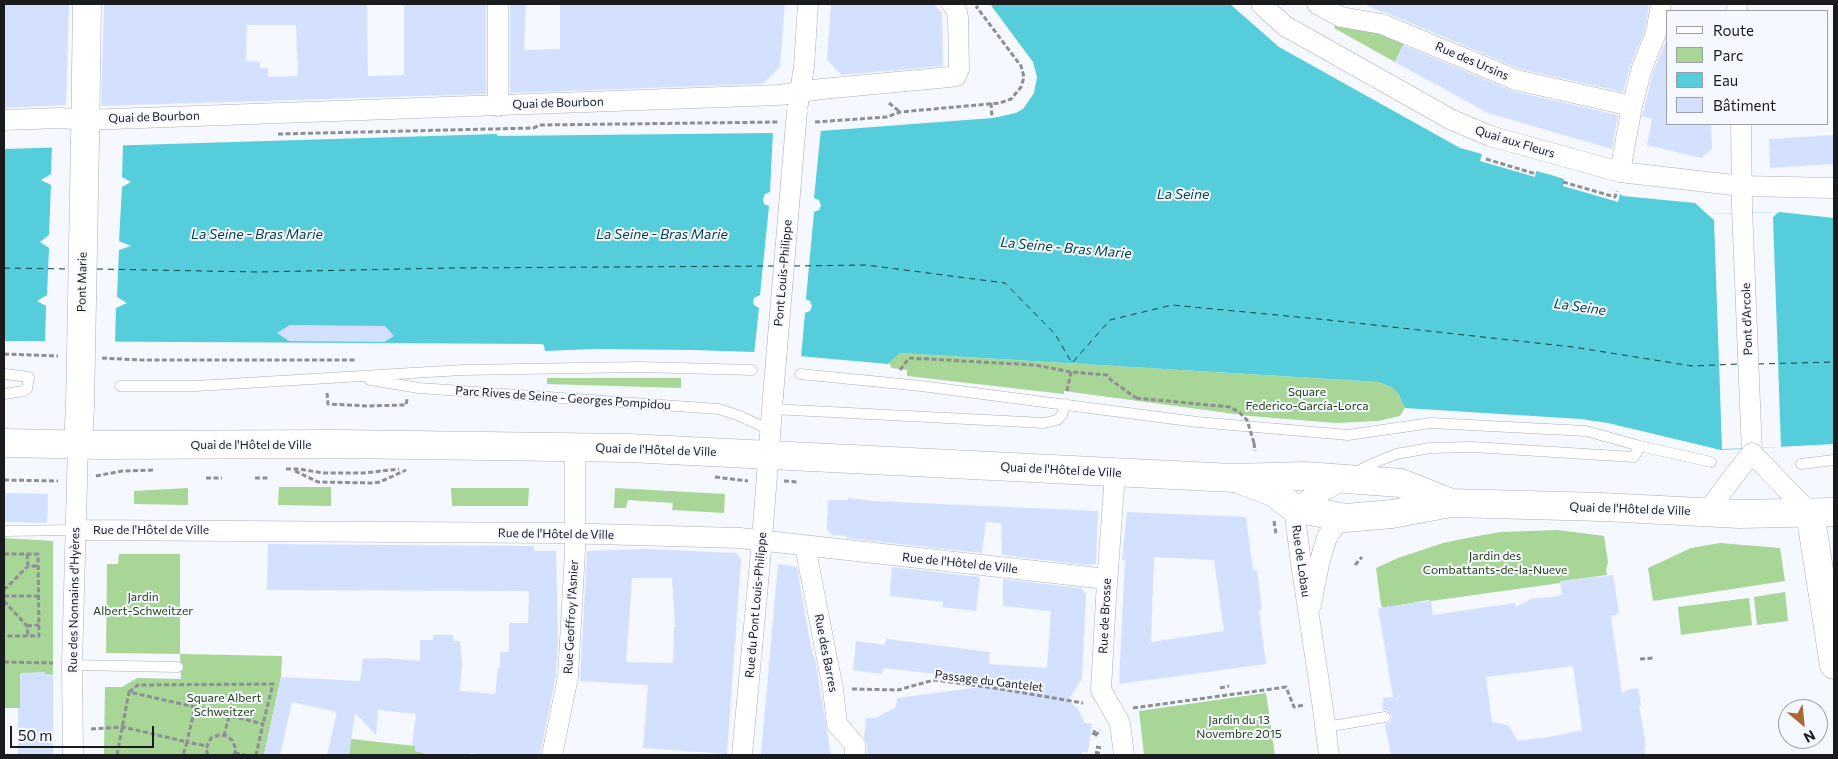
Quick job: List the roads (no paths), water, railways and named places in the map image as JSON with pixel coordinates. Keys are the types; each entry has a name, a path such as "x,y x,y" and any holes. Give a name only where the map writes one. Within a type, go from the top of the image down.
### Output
{"main road":[{"name":"Pont Marie","path":"78,445 87,4"},
{"name":"Quai de l'Hôtel de Ville","path":"4,443 78,445 339,444 629,448 769,442 1115,472 1233,478 1305,476 1346,478 1401,483 1451,503"},
{"name":"Quai de l'Hôtel de Ville","path":"1233,478 1273,492 1294,508 1346,518 1386,515 1451,503 1740,514 1822,512"},
{"path":"1822,512 1834,665"}],"street":[{"path":"498,4 498,106"},
{"name":"Pont Louis-Philippe","path":"769,442 798,102 804,67 808,4"},
{"name":"Quai de Bourbon","path":"4,120 61,118 85,130 498,106 780,95 798,102 956,76 959,70 958,18 952,4"},
{"name":"Quai aux Fleurs","path":"1261,4 1285,26 1472,130 1619,181 1834,188"},
{"name":"Rue des Ursins","path":"1317,4 1341,17 1382,24 1516,80 1632,106"},
{"path":"1619,181 1632,106 1642,68 1656,33 1661,4"},
{"name":"Pont d'Arcole","path":"1741,125 1752,453"},
{"name":"Rue du Pont Louis-Philippe","path":"742,755 769,442"},
{"name":"Rue des Nonnains d'Hyères","path":"73,755 72,665 78,445"},
{"name":"Rue Geoffroy l'Asnier","path":"552,755 568,676 575,533 575,447"},
{"path":"1707,512 1752,453 1773,475 1822,512"},
{"name":"Rue de Brosse","path":"1115,472 1101,690 1120,723 1124,755"},
{"name":"Rue de Lobau","path":"1328,755 1326,727 1294,508 1346,478"},
{"name":"Rue de Lobau","path":"1309,614 1319,564 1327,538 1336,524 1346,518"},
{"name":"Rue de l'Hôtel de Ville","path":"76,530 575,533 762,540 1107,579"},
{"name":"Rue des Barres","path":"805,546 833,689 837,724 855,745 855,755"}],"lane":[{"name":"Parc Rives de Seine - Georges Pompidou","path":"120,386 196,386 462,370 640,366 752,370"},
{"path":"4,374 30,378 24,391 4,394"},
{"path":"800,374 913,385 1197,422 1348,435 1431,423 1586,431 1640,446 1711,462"},
{"name":"Parc Rives de Seine - Georges Pompidou","path":"352,377 419,388 720,409 740,416 769,442"},
{"path":"772,403 1044,423 1057,420 1062,415 1065,404"},
{"path":"1346,478 1381,460 1412,450 1430,448 1473,447 1634,457 1640,446"},
{"path":"1801,464 1834,460"},
{"name":"Rue de l'Hôtel de Ville","path":"4,531 76,530"},
{"path":"72,665 178,668"},
{"path":"1326,727 1385,716"}],"water":[{"name":"La Seine","path":"990,4 1230,4 1279,47 1460,148 1482,154 1480,161 1535,177 1536,171 1551,175 1564,179 1563,186 1618,202 1620,194 1623,196 1695,203 1707,214 1779,212 1834,218 1834,444 1721,450 1608,423 1581,419 1405,408 1398,393 1391,387 1379,382 900,353 888,364 754,352 593,349 545,351 544,345 541,344 4,341 4,149 497,134 497,136 773,133 993,118 1016,113 1023,109 1034,93 1037,77 1033,62"}],"water label":[{"name":"La Seine - Bras Marie","path":"257,234"},
{"name":"La Seine - Bras Marie","path":"662,234"},
{"name":"La Seine - Bras Marie","path":"1066,248"}],"park label":[{"name":"Square Federico-García-Lorca","path":"1307,399"},
{"name":"Jardin des Combattants-de-la-Nueve","path":"1495,563"},
{"name":"Jardin Albert-Schweitzer","path":"143,604"},
{"name":"Square Albert Schweitzer","path":"224,705"},
{"name":"Jardin du 13 Novembre 2015","path":"1239,727"}]}
